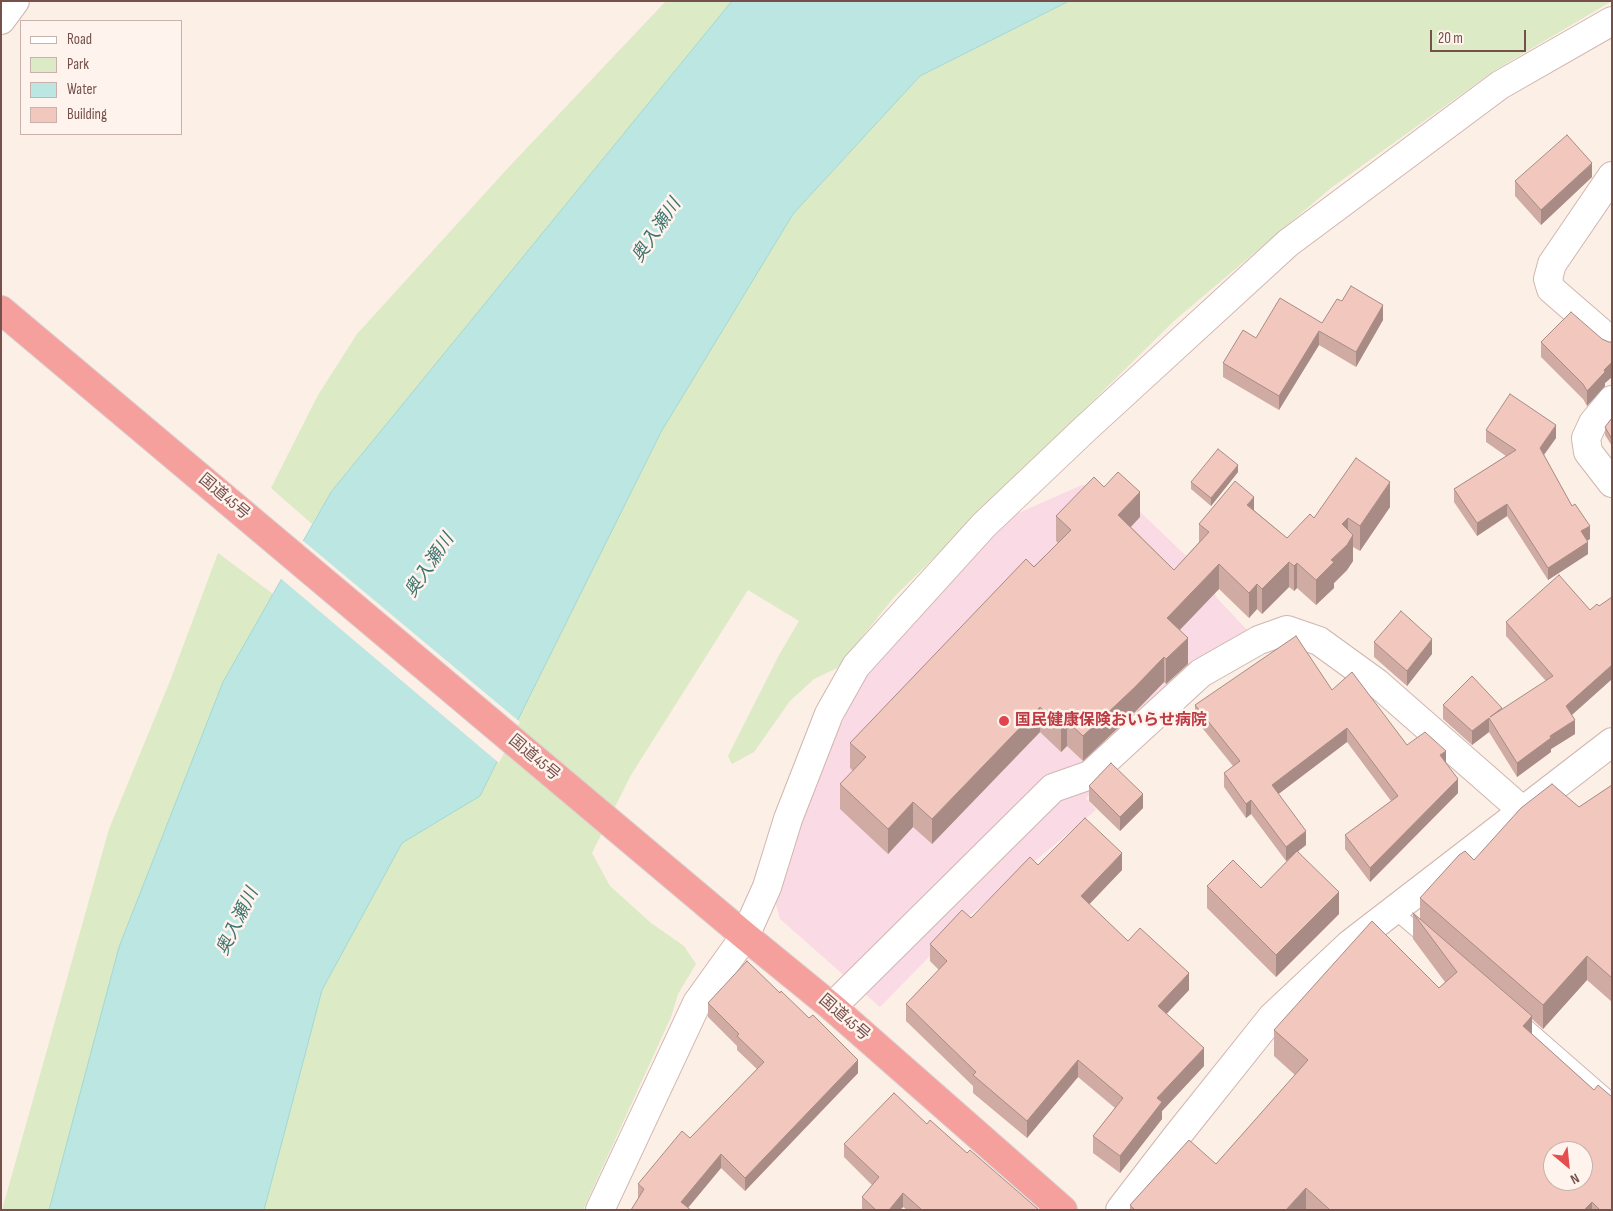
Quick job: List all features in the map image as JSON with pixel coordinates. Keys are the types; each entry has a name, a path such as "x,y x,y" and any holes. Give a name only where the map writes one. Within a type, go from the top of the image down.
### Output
{"highway":[{"name":"国道45号","path":"1,310 832,1007 1063,1210"}],"street":[{"path":"1,20 16,1"},
{"path":"606,1207 697,1003 735,927 768,887 788,819 829,714 856,666 984,525 1085,428 1288,243 1500,86 1612,21"},
{"path":"1612,176 1552,264 1548,278 1551,289 1612,342"},
{"path":"1612,400 1593,423 1586,438 1588,452 1612,483"},
{"path":"832,1007 1053,788 1090,775 1202,673 1259,640 1287,630 1320,640 1377,683 1523,811"},
{"path":"1120,1210 1272,1017 1350,944 1612,742"}],"lane":[{"path":"1394,910 1439,950"},
{"path":"1506,1009 1612,1101"}],"shaded area":[{"name":"国民健康保険おいらせ病院","path":"1082,485 1116,489 1204,573 1217,598 1249,632 1202,687 1086,798 1096,810 968,917 880,1007 780,919 775,901 783,868 826,756 868,669 1014,515"}],"green space":[{"path":"666,1 732,1 331,492 312,524 271,488 318,395 357,334 507,169"},
{"path":"1069,1 1612,1 1495,70 1331,188 1175,320 895,596 837,668 814,679 790,701 754,752 732,764 728,756 779,655 799,621 748,590 631,775 592,853 610,886 651,923 684,946 696,964 678,994 671,1017 583,1210 264,1210 322,990 402,843 480,796 661,432 793,214 920,76"},
{"path":"218,553 273,594 223,682 119,947 49,1210 2,1210 109,829 170,681"}],"water":[{"name":"奥入瀬川","path":"732,1 1069,1 920,76 793,214 661,432 480,796 402,843 322,990 264,1210 49,1210 119,947 223,682 331,492"}],"pier":[{"path":"301,539 520,722 499,763 279,577"}],"building":[{"path":"1567,135 1592,163 1541,210 1515,181"},
{"path":"1351,286 1383,305 1356,352 1319,331 1279,396 1223,363 1243,330 1256,338 1280,298 1322,323 1337,299 1342,301"},
{"path":"1571,312 1602,339 1612,342 1612,362 1587,391 1583,384 1541,342"},
{"path":"1510,394 1556,425 1540,448 1572,506 1575,504 1590,526 1581,531 1588,542 1548,568 1507,504 1477,523 1454,489 1516,450 1486,430"},
{"path":"1612,418 1612,439 1605,427"},
{"path":"1218,449 1238,465 1211,498 1191,482"},
{"path":"1356,458 1390,482 1360,526 1348,518 1342,524 1353,535 1347,545 1331,560 1334,562 1316,580 1297,563 1294,566 1289,562 1262,589 1257,584 1249,593 1219,564 1167,618 1188,638 1166,659 1164,657 1083,736 1067,721 1061,727 1040,707 932,819 913,802 888,829 840,784 866,757 850,743 1026,559 1034,567 1071,530 1056,516 1094,477 1104,487 1118,472 1140,492 1118,515 1174,570 1209,532 1199,524 1235,481 1254,497 1247,505 1287,538 1310,514 1314,518"},
{"path":"1559,575 1590,610 1597,604 1599,606 1612,597 1612,665 1566,706 1575,720 1550,736 1551,738 1517,763 1489,718 1472,731 1443,705 1472,676 1502,708 1490,717 1553,676 1506,622"},
{"path":"1401,611 1432,639 1407,671 1374,642"},
{"path":"1296,636 1332,690 1352,672 1407,745 1425,732 1446,751 1440,755 1458,779 1370,868 1345,835 1398,796 1347,728 1272,785 1306,831 1286,847 1251,800 1246,804 1224,773 1240,761 1195,705"},
{"path":"1111,763 1143,794 1120,817 1089,786"},
{"path":"1552,784 1579,807 1612,785 1612,978 1587,956 1543,1005 1420,898 1459,855 1465,851 1474,860 1521,808"},
{"path":"1085,818 1122,853 1081,896 1128,941 1140,928 1189,973 1158,1006 1204,1048 1157,1098 1162,1102 1120,1156 1093,1136 1123,1098 1078,1060 1027,1121 973,1075 976,1072 906,1004 947,961 930,944 962,910 971,918 1030,857 1038,865"},
{"path":"1297,851 1339,892 1276,955 1207,886 1233,860 1261,888"},
{"path":"1413,913 1532,1016 1523,1026 1594,1090 1598,1085 1612,1097 1612,1210 1600,1210 1592,1202 1584,1210 1330,1210 1306,1188 1286,1210 1135,1210 1130,1205 1189,1140 1216,1164 1308,1060 1274,1030 1372,921 1439,988 1457,972"},
{"path":"747,961 809,1018 813,1015 858,1060 745,1178 721,1154 681,1202 691,1210 631,1210 644,1189 638,1184 682,1131 690,1138 764,1062 737,1036 739,1034 708,1003"},
{"path":"894,1093 927,1124 930,1120 967,1153 970,1150 1039,1210 922,1210 903,1193 889,1210 876,1210 862,1197 879,1177 844,1144"}],"place":[{"name":"国民健康保険おいらせ病院","path":"1004,721"}]}
